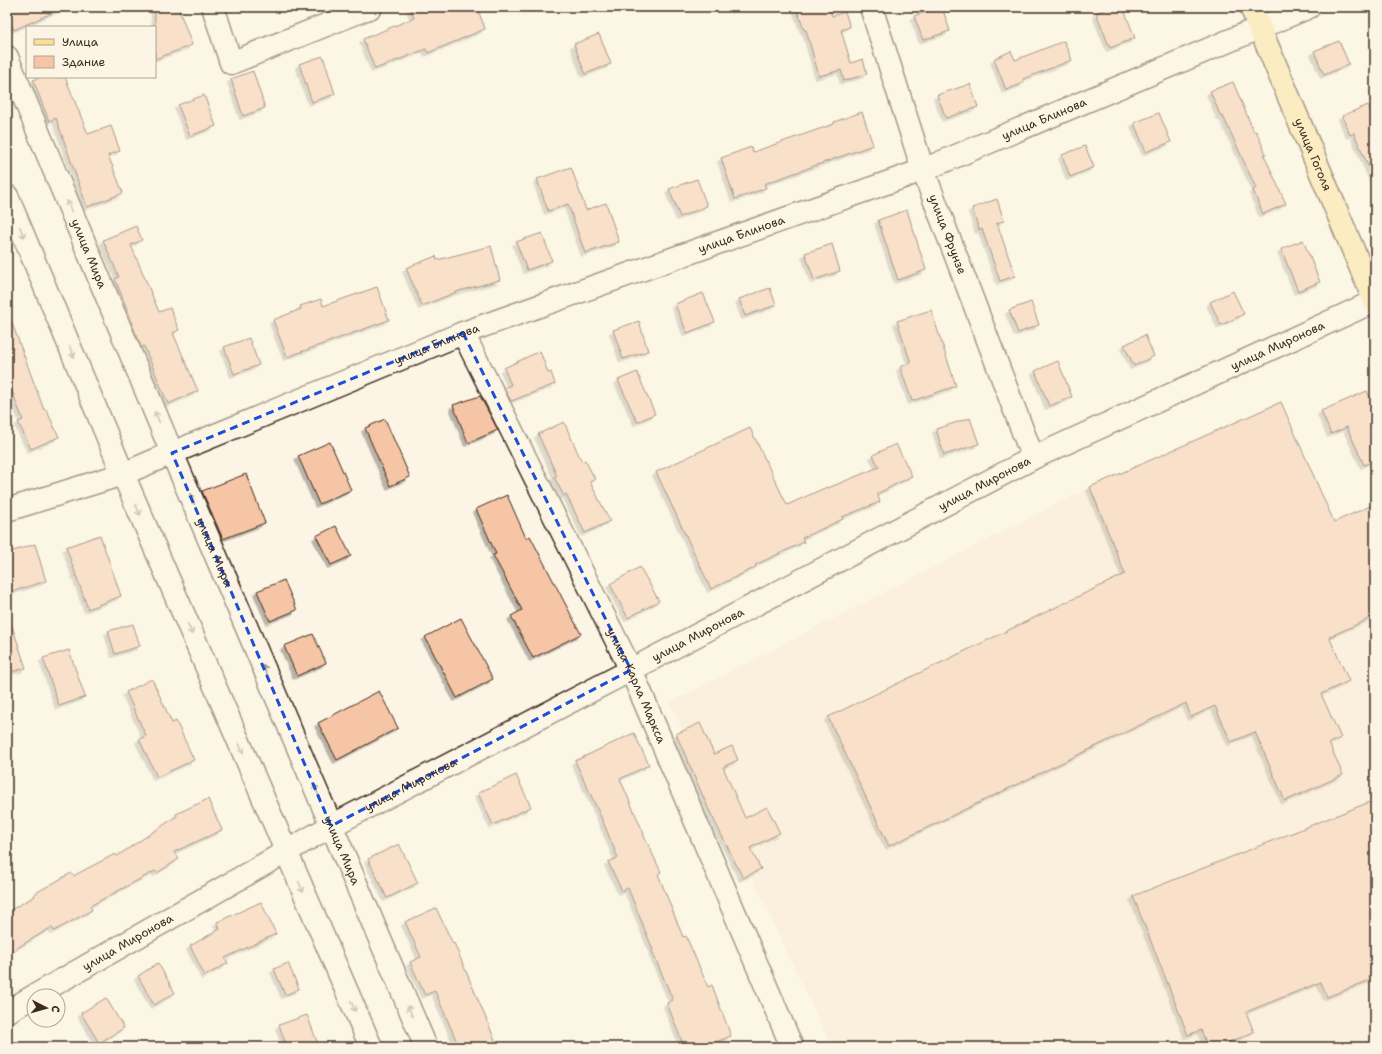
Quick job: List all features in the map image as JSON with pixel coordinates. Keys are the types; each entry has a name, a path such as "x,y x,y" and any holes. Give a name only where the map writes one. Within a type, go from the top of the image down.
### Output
{"main road":[{"name":"улица Гоголя","path":"1251,7 1375,301"}],"street":[{"path":"213,7 231,63 371,7"},
{"name":"улица Фрунзе","path":"872,7 923,170 1033,458"},
{"name":"улица Блинова","path":"123,474 462,333 923,170 1309,7"},
{"name":"улица Мира","path":"9,69 426,1047"},
{"path":"7,196 123,474 371,1047"},
{"name":"улица Миронова","path":"48,988 331,826 1033,458 1375,301"},
{"name":"улица Карла Маркса","path":"462,333 631,670 792,1047"},
{"path":"7,510 123,474"},
{"name":"улица Миронова","path":"7,1012 26,1001"}],"highlighted area":[{"path":"463,333 631,670 331,826 172,453"}],"shaded area":[{"path":"1281,402 1334,522 1375,504 1375,1047 832,1047 670,703 1090,487"}],"building":[{"path":"7,7 65,7 14,30 7,15"},
{"path":"155,7 178,7 192,45 156,59"},
{"path":"410,7 435,7 437,12 450,7 477,7 485,29 428,53 426,49 375,69 363,39 414,18"},
{"path":"796,7 829,7 832,16 845,12 850,27 841,30 851,63 863,59 867,74 844,81 841,70 819,76 806,30 804,30"},
{"path":"942,7 950,31 923,40 914,16"},
{"path":"1111,7 1123,7 1135,38 1110,48 1096,13"},
{"path":"599,34 611,64 585,74 574,44"},
{"path":"1064,41 1072,60 1023,79 1024,83 1006,90 994,59 1011,51 1015,60"},
{"path":"1339,41 1349,64 1324,75 1314,51"},
{"path":"323,56 335,94 312,102 299,64"},
{"path":"253,71 265,108 243,116 231,79"},
{"path":"38,78 65,78 88,134 111,126 120,151 108,155 123,193 87,207 56,118 49,121 33,80"},
{"path":"1233,82 1254,132 1256,131 1266,154 1264,155 1286,204 1263,214 1253,190 1256,188 1223,116 1221,117 1210,91"},
{"path":"970,84 978,107 946,118 937,95"},
{"path":"204,95 216,126 190,136 178,105"},
{"path":"1368,105 1375,121 1375,182 1354,133 1350,135 1342,116"},
{"path":"862,112 873,145 764,184 766,188 735,199 721,158 751,147 753,152 834,124 834,122"},
{"path":"1159,113 1171,142 1146,152 1134,123"},
{"path":"1085,146 1094,167 1070,177 1062,155"},
{"path":"571,167 586,210 606,203 619,242 585,253 568,204 548,211 537,179"},
{"path":"697,179 707,206 680,217 669,189"},
{"path":"997,199 1004,221 997,223 1015,276 1000,281 982,229 979,230 972,208"},
{"path":"907,210 926,270 898,280 878,220"},
{"path":"136,226 142,240 131,245 159,312 170,308 179,330 173,333 198,391 168,404 144,346 141,347 115,279 119,277 103,240"},
{"path":"542,233 552,261 527,270 516,242"},
{"path":"1303,240 1320,282 1298,291 1281,249"},
{"path":"832,244 840,271 814,280 805,253"},
{"path":"491,246 500,280 459,291 422,306 406,268 436,256 437,260"},
{"path":"377,287 389,320 287,357 273,320 301,309 300,306 321,299 323,306"},
{"path":"770,288 776,305 745,316 739,299"},
{"path":"1233,291 1244,314 1221,325 1210,302"},
{"path":"703,293 715,322 687,333 675,304"},
{"path":"1031,302 1039,325 1018,333 1009,310"},
{"path":"931,310 956,386 912,401 900,367 911,363 897,321"},
{"path":"9,315 44,410 46,409 59,437 31,449 18,422 23,420 7,378 7,316"},
{"path":"639,321 648,351 623,359 613,330"},
{"path":"1145,335 1154,356 1134,366 1124,345"},
{"path":"249,338 259,365 234,374 224,347"},
{"path":"540,351 548,373 551,372 555,384 511,401 504,388 511,385 504,368"},
{"path":"1058,361 1072,397 1049,406 1035,371"},
{"path":"637,372 655,414 637,422 618,380"},
{"path":"1367,391 1375,408 1375,460 1364,465 1347,427 1331,434 1321,411"},
{"path":"480,396 498,430 468,443 453,405"},
{"path":"1281,402 1334,522 1375,504 1375,616 1329,637 1349,681 1321,694 1341,738 1329,743 1343,775 1285,801 1255,732 1231,742 1215,706 1191,717 1186,703 889,846 828,717 1125,574 1090,487"},
{"path":"970,418 979,444 944,455 936,429"},
{"path":"385,419 410,477 390,486 365,428"},
{"path":"564,422 582,462 585,460 595,479 590,482 610,521 585,533 566,494 564,496 554,477 557,476 538,434"},
{"path":"750,428 787,505 827,487 828,488 879,467 873,455 896,444 912,476 877,494 880,502 842,517 843,519 802,538 804,542 755,565 756,567 711,589 656,472"},
{"path":"330,442 351,490 319,504 298,456"},
{"path":"246,474 265,523 223,539 202,491"},
{"path":"507,495 526,538 530,536 581,634 533,658 511,616 522,610 493,555 496,554 476,509"},
{"path":"336,526 351,556 331,565 316,536"},
{"path":"100,535 121,596 88,609 66,547"},
{"path":"35,544 46,581 7,593 7,553"},
{"path":"640,567 659,601 628,618 610,584"},
{"path":"284,580 297,610 270,621 257,591"},
{"path":"461,618 493,679 457,698 425,637"},
{"path":"7,620 10,620 26,668 7,673"},
{"path":"133,624 140,646 115,654 108,631"},
{"path":"313,634 326,663 297,676 284,646"},
{"path":"69,650 85,697 59,706 43,658"},
{"path":"152,679 172,723 176,721 194,760 157,777 139,739 146,736 126,692"},
{"path":"379,691 398,728 337,760 318,723"},
{"path":"700,723 714,754 732,746 738,760 723,767 745,818 767,807 780,833 750,848 761,869 743,878 709,810 676,734"},
{"path":"634,733 649,765 620,779 661,872 658,874 683,937 686,936 708,987 712,985 731,1036 703,1047 684,1047 667,1003 673,1000 652,951 653,950 628,888 622,891 608,862 618,858 575,761"},
{"path":"516,775 531,807 493,825 478,793"},
{"path":"208,799 222,830 174,852 179,859 157,873 155,871 90,906 92,910 54,931 52,927 12,951 7,941 7,912 35,896 34,894 71,873 73,876 115,854 117,856 177,816 176,814"},
{"path":"1375,800 1375,978 1327,997 1321,982 1246,1012 1254,1032 1217,1047 1208,1047 1201,1030 1188,1035 1133,896"},
{"path":"399,844 418,883 387,898 368,859"},
{"path":"261,902 276,934 225,958 228,963 205,976 190,946 220,929 217,922"},
{"path":"436,908 453,944 454,943 498,1047 459,1047 435,991 425,995 410,962 421,957 405,922"},
{"path":"158,963 175,993 154,1005 138,976"},
{"path":"288,963 299,989 285,995 274,969"},
{"path":"106,998 124,1028 99,1043 81,1013"},
{"path":"307,1015 319,1047 287,1047 279,1025"}]}
